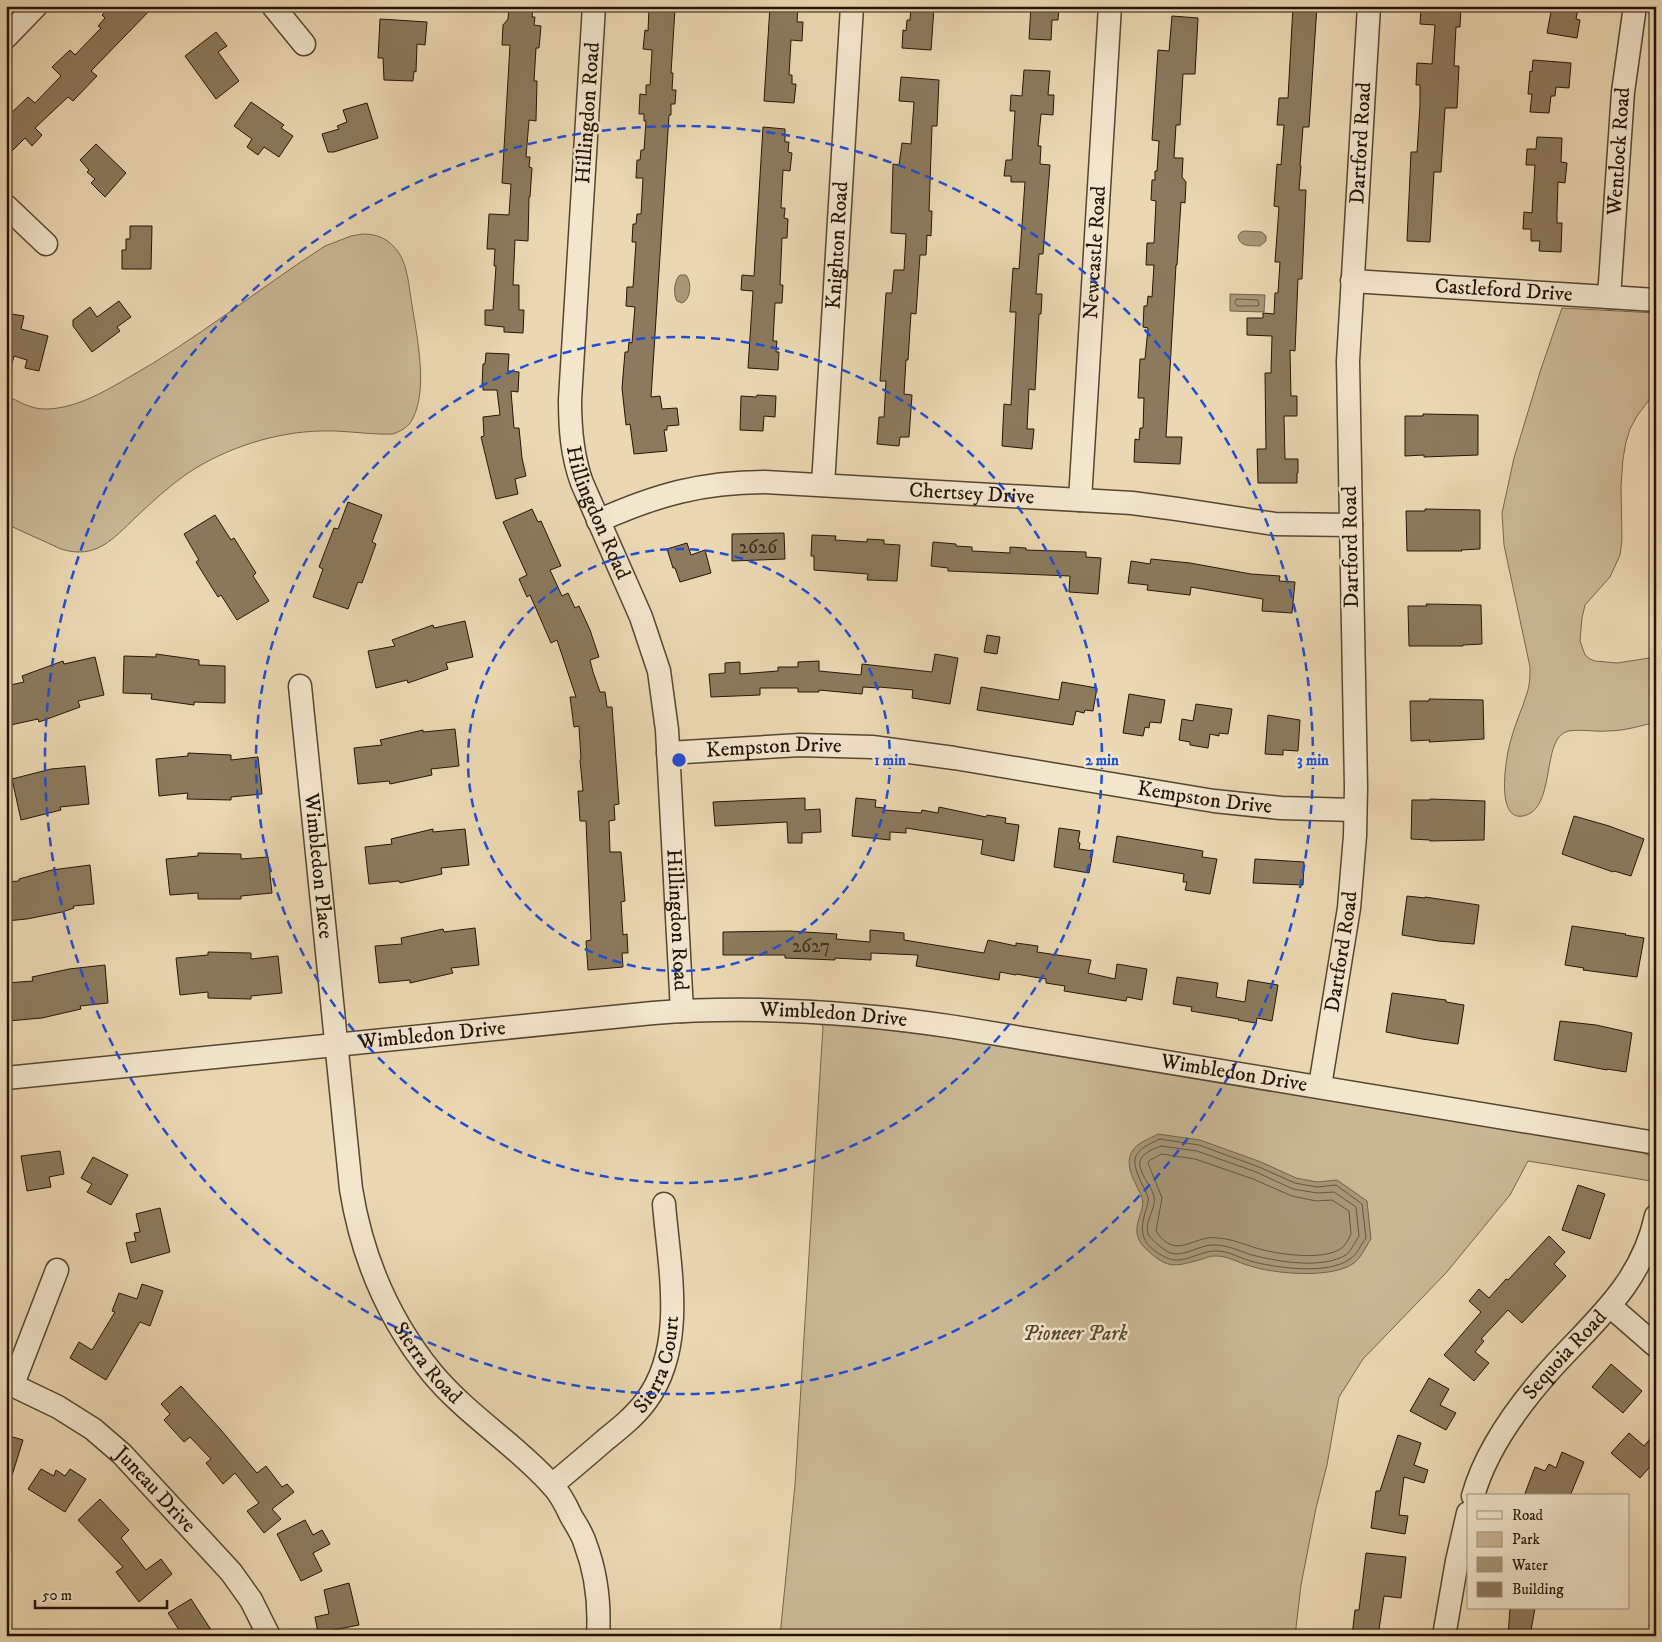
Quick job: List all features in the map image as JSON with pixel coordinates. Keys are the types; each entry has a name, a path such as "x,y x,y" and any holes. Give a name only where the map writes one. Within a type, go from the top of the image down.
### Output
{"street":[{"path":"6,37 36,6"},
{"path":"273,6 304,44"},
{"name":"Hillingdon Road","path":"594,6 570,410 571,435 576,466 598,521 641,617 656,662 664,698 682,1012"},
{"name":"Knighton Road","path":"823,485 852,6"},
{"name":"Newcastle Road","path":"1080,500 1110,6"},
{"name":"Dartford Road","path":"1320,1086 1349,908 1356,810 1348,374 1369,6"},
{"name":"Wentlock Road","path":"1609,297 1622,98 1635,6"},
{"path":"6,206 46,244"},
{"name":"Castleford Drive","path":"1352,281 1656,300"},
{"name":"Chertsey Drive","path":"598,521 650,499 695,487 741,482 823,485 1154,505 1274,524 1351,525"},
{"name":"Wimbledon Place","path":"300,686 336,1045"},
{"name":"Kempston Drive","path":"668,753 800,745 872,747 940,756 1214,801 1274,807 1356,810"},
{"name":"Wimbledon Drive","path":"6,1078 682,1012 766,1010 864,1015 955,1027 1656,1142"},
{"name":"Sierra Road","path":"336,1045 356,1221 364,1250 385,1300 411,1345 434,1374 456,1398 552,1485 565,1504 585,1542 597,1586 598,1636"},
{"name":"Sierra Court","path":"552,1485 629,1420 646,1401 658,1382 671,1339 673,1312 664,1204"},
{"name":"Sequoia Road","path":"1474,1494 1488,1458 1524,1401 1549,1371 1610,1306 1633,1275 1646,1250 1656,1216"},
{"path":"9,1383 57,1270"},
{"path":"1610,1306 1656,1346"},
{"name":"Juneau Drive","path":"9,1383 58,1407 93,1429 122,1454 231,1572 251,1600 268,1636"},
{"path":"1444,1636 1457,1561 1467,1517"}],"green space":[{"path":"374,235 392,245 399,253 406,271 421,378 417,406 413,418 407,426 393,434 330,431 286,434 235,449 203,464 181,478 154,500 120,533 94,550 73,552 61,549 6,524 6,395 20,403 45,409 67,406 97,395 177,348 325,246 351,236"},
{"path":"1562,308 1656,313 1656,391 1637,416 1626,442 1621,486 1622,540 1620,555 1610,577 1585,605 1580,641 1585,655 1595,661 1617,663 1656,657 1656,722 1620,730 1574,730 1562,734 1553,749 1543,795 1532,812 1523,816 1514,815 1509,809 1504,787 1508,751 1528,690 1530,667 1504,545 1502,513 1514,458"},
{"name":"Pioneer Park","path":"819,1023 942,1037 1642,1152 1651,1157 1653,1166 1651,1181 1528,1161 1510,1195 1446,1273 1363,1359 1339,1397 1327,1465 1316,1508 1301,1585 1295,1636 780,1636 795,1485 823,1026"}],"water":[{"path":"1241,232 1262,232 1266,236 1266,241 1260,246 1243,244 1238,236"},
{"path":"680,275 686,275 690,286 689,295 682,303 677,301 675,291 676,280"},
{"path":"1230,294 1265,295 1264,312 1230,311"},
{"path":"1158,1134 1200,1140 1261,1162 1296,1178 1317,1182 1337,1180 1367,1201 1371,1239 1354,1263 1345,1268 1318,1273 1288,1273 1261,1269 1219,1256 1210,1256 1201,1260 1176,1265 1165,1263 1153,1255 1139,1241 1137,1227 1143,1201 1133,1179 1129,1161 1135,1147"}],"building":[{"path":"111,6 154,6 91,71 97,76 73,101 68,97 35,128 42,135 32,146 25,138 6,157 6,118 28,97 35,103 61,76 52,67 70,50 75,55 101,28 98,26 105,18 102,15"},
{"path":"509,6 533,6 532,17 535,17 534,25 541,26 539,48 536,48 534,81 537,81 536,121 529,120 526,157 530,157 529,167 532,168 528,241 515,240 513,285 519,285 519,310 524,310 523,333 504,332 504,327 485,325 485,310 493,310 496,266 494,266 495,249 487,249 489,214 509,215 511,184 502,183 510,45 502,45 503,25 508,19"},
{"path":"770,6 798,6 797,22 803,22 802,41 791,40 789,75 792,75 792,84 796,84 794,103 764,101"},
{"path":"1031,6 1059,6 1058,20 1052,20 1051,40 1029,39"},
{"path":"1293,6 1317,6 1309,127 1303,127 1300,166 1299,190 1306,190 1302,279 1298,279 1295,351 1290,350 1291,396 1297,396 1297,416 1284,416 1285,459 1298,459 1298,473 1297,483 1258,483 1257,449 1266,449 1265,373 1271,373 1272,336 1247,335 1247,318 1263,318 1263,313 1274,314 1275,293 1278,293 1280,262 1275,262 1279,207 1274,206 1277,164 1281,165 1284,125 1277,125 1279,98 1288,98"},
{"path":"1421,6 1461,6 1460,27 1456,27 1454,66 1459,66 1457,108 1445,108 1441,172 1434,172 1430,242 1407,241 1411,152 1417,152 1420,106 1420,85 1416,85 1417,63 1432,64 1435,25 1420,24"},
{"path":"1552,6 1576,6 1578,9 1576,19 1580,20 1577,38 1547,33"},
{"path":"911,7 934,8 931,50 902,48 903,30 906,31 907,20 910,20"},
{"path":"649,8 675,9 671,73 673,73 672,90 676,90 675,104 671,104 671,115 669,115 651,397 660,396 662,409 677,408 679,425 667,426 667,430 664,430 667,451 634,454 630,424 626,425 622,388 625,352 628,352 629,342 632,343 635,307 626,306 627,287 633,287 636,242 632,242 633,224 636,224 637,214 641,214 643,178 636,178 637,160 640,160 641,150 644,150 646,121 644,121 644,114 639,114 640,94 646,95 646,85 650,85 652,50 643,49 645,30 648,31"},
{"path":"1172,16 1198,18 1195,74 1183,74 1180,125 1176,125 1174,158 1183,158 1182,177 1186,182 1185,203 1181,202 1176,265 1166,437 1182,437 1180,464 1134,462 1135,439 1139,440 1140,428 1143,428 1144,398 1138,398 1140,359 1145,359 1148,328 1143,327 1144,306 1147,306 1148,296 1152,297 1154,265 1146,265 1147,243 1154,243 1156,201 1151,200 1152,180 1155,180 1155,171 1157,171 1159,141 1152,140 1158,50 1169,51"},
{"path":"380,19 427,22 425,45 417,44 416,72 414,71 413,81 384,80 383,58 378,58"},
{"path":"216,32 227,46 218,52 239,81 216,99 185,56"},
{"path":"1533,60 1571,63 1569,88 1556,87 1555,96 1551,96 1549,113 1530,112 1532,94 1528,94"},
{"path":"1024,70 1050,71 1048,95 1054,95 1053,115 1041,114 1038,146 1041,146 1040,164 1050,165 1043,254 1039,254 1036,294 1042,294 1041,314 1039,314 1035,390 1029,389 1027,429 1034,429 1032,449 1002,446 1004,404 1011,405 1016,312 1010,312 1013,268 1019,269 1025,182 1011,182 1011,176 1004,176 1006,160 1012,160 1015,111 1010,111 1011,95 1022,96"},
{"path":"901,77 939,80 937,126 932,126 929,211 932,211 931,236 927,235 926,255 920,255 916,314 911,313 904,394 912,395 909,437 900,437 899,446 877,444 879,417 884,417 886,381 880,381 886,293 892,293 894,270 904,270 906,234 891,233 893,164 899,165 902,143 911,144 914,102 899,101"},
{"path":"251,102 284,125 281,128 293,136 279,157 264,147 258,155 247,147 252,139 234,126"},
{"path":"367,103 378,138 334,152 328,152 322,134 339,129 337,126 347,122 343,110"},
{"path":"763,127 785,129 785,142 789,142 788,152 792,153 790,171 783,170 781,208 785,208 784,218 788,219 787,238 782,238 780,285 783,285 782,303 775,303 773,341 777,341 776,352 779,352 778,370 748,368 753,291 741,290 742,275 754,276"},
{"path":"1537,137 1562,138 1561,162 1567,163 1565,183 1558,182 1557,223 1562,223 1561,252 1539,251 1540,241 1531,241 1531,229 1523,229 1524,212 1532,213 1535,165 1526,165 1527,149 1536,149"},
{"path":"96,144 126,173 105,197 91,183 95,179 87,172 89,170 80,160"},
{"path":"130,226 152,226 151,269 122,269 122,250 126,250 126,239 130,239"},
{"path":"119,301 131,317 117,327 120,331 92,352 73,326 73,320 90,307 97,317"},
{"path":"6,313 24,316 21,329 48,336 39,371 25,368 27,360 14,356 11,367 6,366"},
{"path":"486,353 509,354 508,371 519,372 518,392 511,391 514,428 519,428 526,476 515,479 518,494 496,499 481,437 484,436 483,417 500,415 497,390 483,390 482,386 483,364 485,364"},
{"path":"757,395 776,396 775,417 764,416 763,431 740,430 741,396 756,397"},
{"path":"1423,414 1478,415 1478,455 1405,456 1405,416 1423,416"},
{"path":"348,502 382,515 372,542 376,544 362,583 358,582 348,609 313,597 323,569 319,567 334,528 338,529"},
{"path":"532,509 538,522 541,521 561,566 550,570 562,596 568,593 575,608 579,606 590,630 599,657 590,660 593,672 600,692 605,692 607,707 612,707 619,804 614,805 615,820 609,821 610,852 621,852 625,901 621,902 623,935 627,934 628,953 622,953 623,967 588,970 586,941 591,940 586,821 580,821 578,791 583,791 579,726 574,727 570,697 576,697 557,640 551,643 530,595 527,597 519,579 527,575 503,522"},
{"path":"1425,509 1480,510 1480,549 1462,551 1407,551 1406,511 1425,511"},
{"path":"215,515 231,540 234,538 256,573 253,576 269,601 237,620 221,595 218,597 196,562 199,560 184,534"},
{"path":"784,533 785,559 732,561 732,534"},
{"path":"812,535 836,536 835,540 867,542 867,539 884,540 884,544 900,545 897,581 867,580 868,574 814,570 814,556 811,556"},
{"path":"933,542 972,547 972,551 1010,553 1010,547 1026,548 1026,550 1086,552 1086,557 1101,558 1098,594 1069,592 1070,576 948,571 948,568 931,566"},
{"path":"687,543 691,555 705,550 711,573 680,582 667,549"},
{"path":"1151,559 1190,563 1251,574 1280,576 1279,581 1295,582 1292,613 1262,611 1263,599 1191,587 1190,595 1147,590 1148,585 1128,583 1131,561 1150,564"},
{"path":"1426,604 1481,605 1482,644 1409,646 1408,606 1427,606"},
{"path":"465,621 473,657 446,663 448,669 408,683 407,680 376,688 368,651 395,646 392,640 433,625 434,628"},
{"path":"987,635 1000,637 997,654 984,652"},
{"path":"156,654 199,660 199,665 225,666 225,703 194,702 194,705 151,699 152,694 123,693 124,656 156,657"},
{"path":"935,654 958,658 950,704 912,698 913,690 879,687 863,687 862,694 819,690 819,692 798,692 798,688 760,688 760,695 711,697 709,674 725,673 725,663 740,662 740,674 778,671 778,667 798,667 798,662 819,661 819,671 861,675 862,664 932,672"},
{"path":"95,657 104,695 78,701 80,707 39,722 38,719 6,726 6,686 24,682 22,676 63,661 64,664"},
{"path":"1062,682 1097,688 1093,711 1085,710 1084,713 1076,711 1073,725 977,710 981,687 1059,700"},
{"path":"1129,694 1165,700 1161,723 1150,722 1149,728 1145,727 1143,736 1123,733"},
{"path":"1429,699 1483,700 1484,739 1411,741 1410,701 1429,701"},
{"path":"1196,704 1232,709 1228,734 1219,733 1219,736 1210,734 1208,748 1190,745 1190,742 1179,740 1182,719 1193,721"},
{"path":"1268,715 1300,720 1298,751 1283,750 1283,755 1265,754"},
{"path":"455,729 459,766 431,769 432,775 390,784 389,781 358,784 354,748 382,745 380,740 423,730 423,732"},
{"path":"188,753 231,755 231,760 258,757 262,794 231,797 231,800 187,799 188,793 159,796 156,759 188,756"},
{"path":"85,766 89,804 60,807 61,810 21,820 12,779 51,769"},
{"path":"805,798 805,810 820,809 821,832 802,833 802,843 788,843 787,822 715,826 713,802"},
{"path":"856,798 876,800 875,807 884,808 884,810 921,813 922,810 938,813 939,807 986,817 987,815 1006,818 1005,823 1019,825 1014,861 981,854 983,840 906,828 906,833 890,832 890,840 852,836"},
{"path":"1412,800 1485,801 1484,840 1430,841 1411,839"},
{"path":"1574,816 1644,839 1631,876 1613,872 1562,854"},
{"path":"1059,828 1080,831 1079,849 1093,851 1089,873 1054,867"},
{"path":"433,829 433,832 465,829 469,865 441,868 442,874 400,883 399,881 369,884 365,847 392,844 391,839"},
{"path":"1117,836 1203,851 1202,857 1217,859 1210,894 1185,890 1187,882 1183,882 1184,874 1113,862"},
{"path":"198,853 241,854 241,859 268,857 272,893 241,896 241,899 198,899 198,893 170,895 166,859 198,856"},
{"path":"1255,859 1304,862 1303,885 1253,883"},
{"path":"90,865 94,904 73,906 74,908 62,912 27,919 6,921 6,882 19,881 19,879 52,870"},
{"path":"1407,896 1479,905 1474,944 1402,935"},
{"path":"1572,926 1644,938 1637,977 1583,970 1584,968 1565,965"},
{"path":"475,928 479,965 451,968 453,973 410,983 410,980 379,983 375,946 402,944 401,938 443,929 444,932"},
{"path":"870,930 904,933 904,940 984,953 988,940 1016,946 1016,943 1038,946 1037,952 1091,960 1088,973 1115,979 1117,964 1147,969 1142,1000 1127,997 1126,1001 1064,991 1065,986 1046,983 1046,979 1016,974 1000,972 999,980 916,966 918,955 871,953 871,960 835,958 835,960 785,958 785,955 723,955 723,932 789,931 837,934 836,939 870,942"},
{"path":"208,952 251,953 251,959 278,956 282,993 251,996 251,999 208,998 208,992 180,995 176,958 208,955"},
{"path":"105,965 108,1003 80,1006 81,1009 42,1018 8,1021 6,983 33,981 32,977 69,969"},
{"path":"1177,977 1218,983 1216,997 1245,1002 1248,980 1278,985 1272,1021 1257,1018 1256,1023 1238,1020 1191,1011 1192,1007 1173,1004"},
{"path":"1392,993 1446,1000 1446,1002 1464,1005 1458,1044 1386,1032"},
{"path":"1560,1021 1596,1025 1632,1033 1626,1072 1554,1060"},
{"path":"60,1151 64,1174 49,1177 51,1187 27,1191 21,1156"},
{"path":"93,1157 128,1175 111,1205 87,1192 92,1184 81,1178"},
{"path":"1578,1185 1605,1194 1590,1239 1562,1230"},
{"path":"160,1208 170,1252 131,1263 126,1243 136,1241 134,1233 140,1232 136,1214"},
{"path":"1549,1236 1565,1252 1554,1264 1566,1276 1522,1323 1508,1310 1481,1339 1484,1341 1475,1352 1489,1363 1474,1381 1444,1355 1481,1312 1469,1301 1479,1289 1489,1298"},
{"path":"142,1284 163,1291 150,1326 140,1322 106,1380 70,1358 79,1342 92,1350 115,1312 112,1311 119,1293 137,1299"},
{"path":"1611,1364 1642,1391 1623,1413 1592,1387"},
{"path":"1429,1378 1449,1389 1440,1405 1456,1413 1446,1430 1410,1411"},
{"path":"181,1386 257,1473 266,1466 282,1487 287,1484 294,1492 272,1509 281,1519 264,1533 247,1511 259,1503 235,1473 223,1484 206,1463 211,1459 190,1437 184,1442 164,1420 170,1414 161,1404"},
{"path":"1656,1432 1656,1460 1640,1478 1611,1453 1629,1433 1644,1446"},
{"path":"6,1435 23,1440 9,1485 6,1484"},
{"path":"1398,1435 1421,1443 1414,1465 1428,1470 1424,1483 1404,1477 1399,1515 1408,1516 1405,1534 1371,1528 1376,1491 1380,1491"},
{"path":"1562,1452 1584,1462 1571,1494 1525,1494 1535,1467 1545,1471 1549,1464 1556,1468"},
{"path":"41,1469 54,1476 56,1470 65,1476 70,1469 86,1479 65,1512 28,1489"},
{"path":"100,1499 129,1530 121,1538 146,1570 161,1559 172,1574 139,1602 116,1572 123,1567 78,1520"},
{"path":"305,1520 313,1535 322,1530 330,1544 313,1553 322,1571 301,1581 277,1534"},
{"path":"1366,1553 1406,1557 1401,1598 1384,1596 1378,1636 1352,1636 1355,1610 1359,1610"},
{"path":"349,1583 359,1625 318,1633 315,1617 329,1614 324,1590"},
{"path":"191,1599 215,1636 183,1636 168,1613"},
{"path":"1510,1610 1535,1610 1530,1636 1508,1636"}]}
